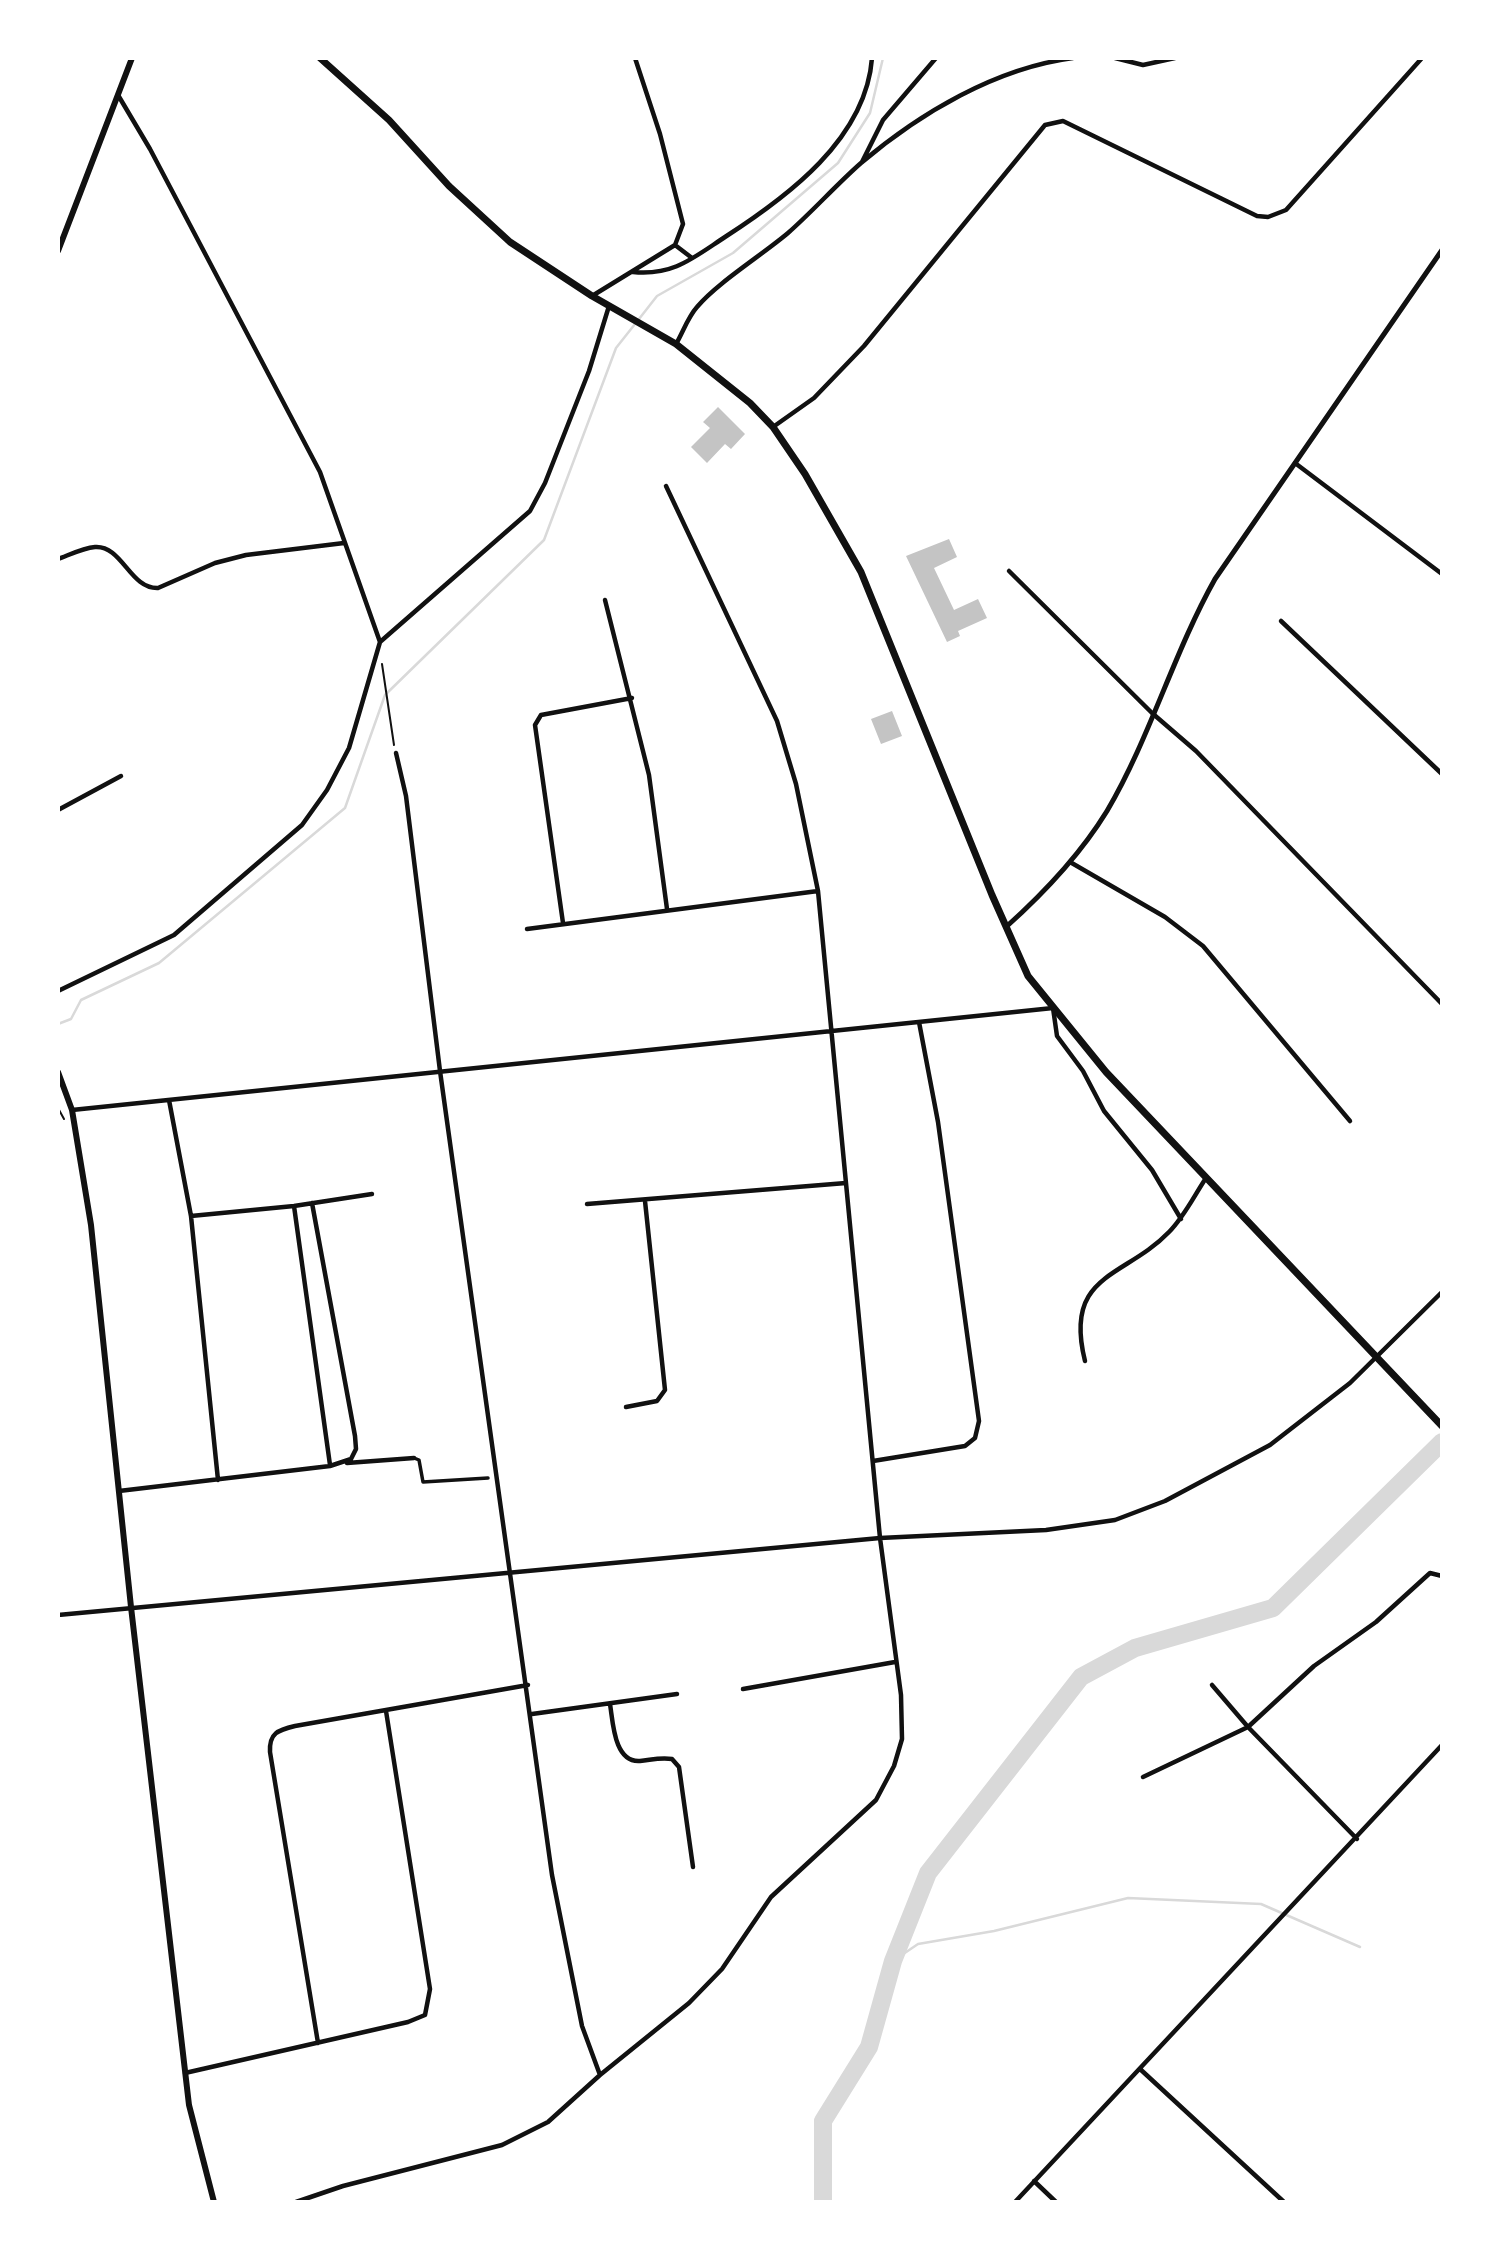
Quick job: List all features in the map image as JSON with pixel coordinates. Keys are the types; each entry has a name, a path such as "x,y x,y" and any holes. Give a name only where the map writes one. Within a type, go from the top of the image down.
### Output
{"main road":[{"path":"58,251 132,58"},
{"path":"320,58 388,120 449,186 510,242 592,296 676,344 719,376 773,427 805,474 861,572 1028,976 1107,1072 1442,1426"},
{"path":"58,1072 72,1110 91,1225 131,1607 185,2073 197,2139 214,2202"}],"street":[{"path":"592,296 675,245 683,224 660,134 635,58"},
{"path":"861,163 883,120 936,58"},
{"path":"676,344 701,304 804,218 861,163 935,110 967,92 1025,68 1073,58"},
{"path":"1115,58 1143,65 1175,58"},
{"path":"773,427 814,398 864,346 1039,132 1054,121 1071,124 1257,216 1277,215 1286,210 1422,58"},
{"path":"633,272 670,271 761,214 798,185 847,126 866,93 872,59"},
{"path":"117,94 157,161 320,472 380,642"},
{"path":"675,245 692,258"},
{"path":"1006,927 1070,862 1112,800 1205,596 1293,462 1442,250"},
{"path":"58,991 174,935 302,825 327,790 349,748 380,642 530,511 545,483 613,308"},
{"path":"1293,462 1442,574"},
{"path":"296,2202 344,2186 518,2140 548,2122 600,2075 689,2003 710,1981 741,1944 771,1896 862,1815 883,1790 902,1739 818,891 796,784 776,722 666,486"},
{"path":"58,559 95,547 103,548 110,551 141,583 149,588 158,588 215,563 246,555 344,543"},
{"path":"1009,571 1152,713 1196,751 1442,1004"},
{"path":"605,600 632,698 649,775 667,909"},
{"path":"1281,621 1442,774"},
{"path":"563,923 535,725 541,715 632,698"},
{"path":"396,754 406,796 440,1071 528,1685 552,1875 582,2025 600,2075"},
{"path":"58,810 121,776"},
{"path":"1070,862 1165,916 1203,946 1349,1121"},
{"path":"527,929 818,891"},
{"path":"72,1110 1053,1008 1057,1036 1083,1071 1104,1111 1152,1170 1181,1219"},
{"path":"873,1461 965,1446 975,1438 979,1421 938,1122 919,1022"},
{"path":"169,1100 191,1216 218,1480"},
{"path":"1085,1361 1081,1328 1090,1296 1098,1282 1155,1245 1181,1219 1206,1178"},
{"path":"587,1205 846,1183"},
{"path":"191,1216 294,1206 372,1194"},
{"path":"626,1407 657,1401 664,1390 645,1201"},
{"path":"312,1203 356,1449 351,1459 343,1463"},
{"path":"294,1206 330,1465"},
{"path":"58,1615 880,1538 1046,1530 1094,1524 1133,1514 1212,1478 1270,1445 1350,1383 1442,1292"},
{"path":"119,1491 343,1463 414,1458 419,1460 423,1482 488,1478"},
{"path":"1143,1777 1248,1727 1314,1666 1376,1622 1430,1573 1442,1576"},
{"path":"743,1689 895,1662"},
{"path":"318,2043 270,1752 272,1736 282,1729 528,1685"},
{"path":"1212,1685 1248,1727 1357,1839"},
{"path":"532,1714 677,1694"},
{"path":"610,1704 621,1753 636,1762 661,1757 672,1759 678,1767 693,1867"},
{"path":"185,2073 408,2022 425,2015 429,2007 430,1989 386,1711"},
{"path":"1015,2202 1442,1745"},
{"path":"1140,2069 1284,2202"},
{"path":"1034,2181 1056,2202"}],"path":[{"path":"380,642 390,728 396,754"}],"building":[{"path":"718,407 745,434 731,449 725,444 707,463 691,447 710,428 703,422"},
{"path":"949,539 957,557 934,568 954,610 978,599 987,618 958,631 960,636 947,642 906,556"},
{"path":"892,711 902,736 881,744 871,719"}],"waterway":[{"path":"639,319 657,296 733,253 838,163 870,113 883,58"},
{"path":"58,1024 71,1019 81,1000 159,963 345,808 385,695 544,540 616,348 635,324"},
{"path":"823,2202 823,2121 869,2047 893,1961 928,1873 1081,1677 1135,1648 1273,1608 1442,1442"},
{"path":"893,1961 918,1944 994,1931 1128,1898 1261,1904 1360,1947"}]}
